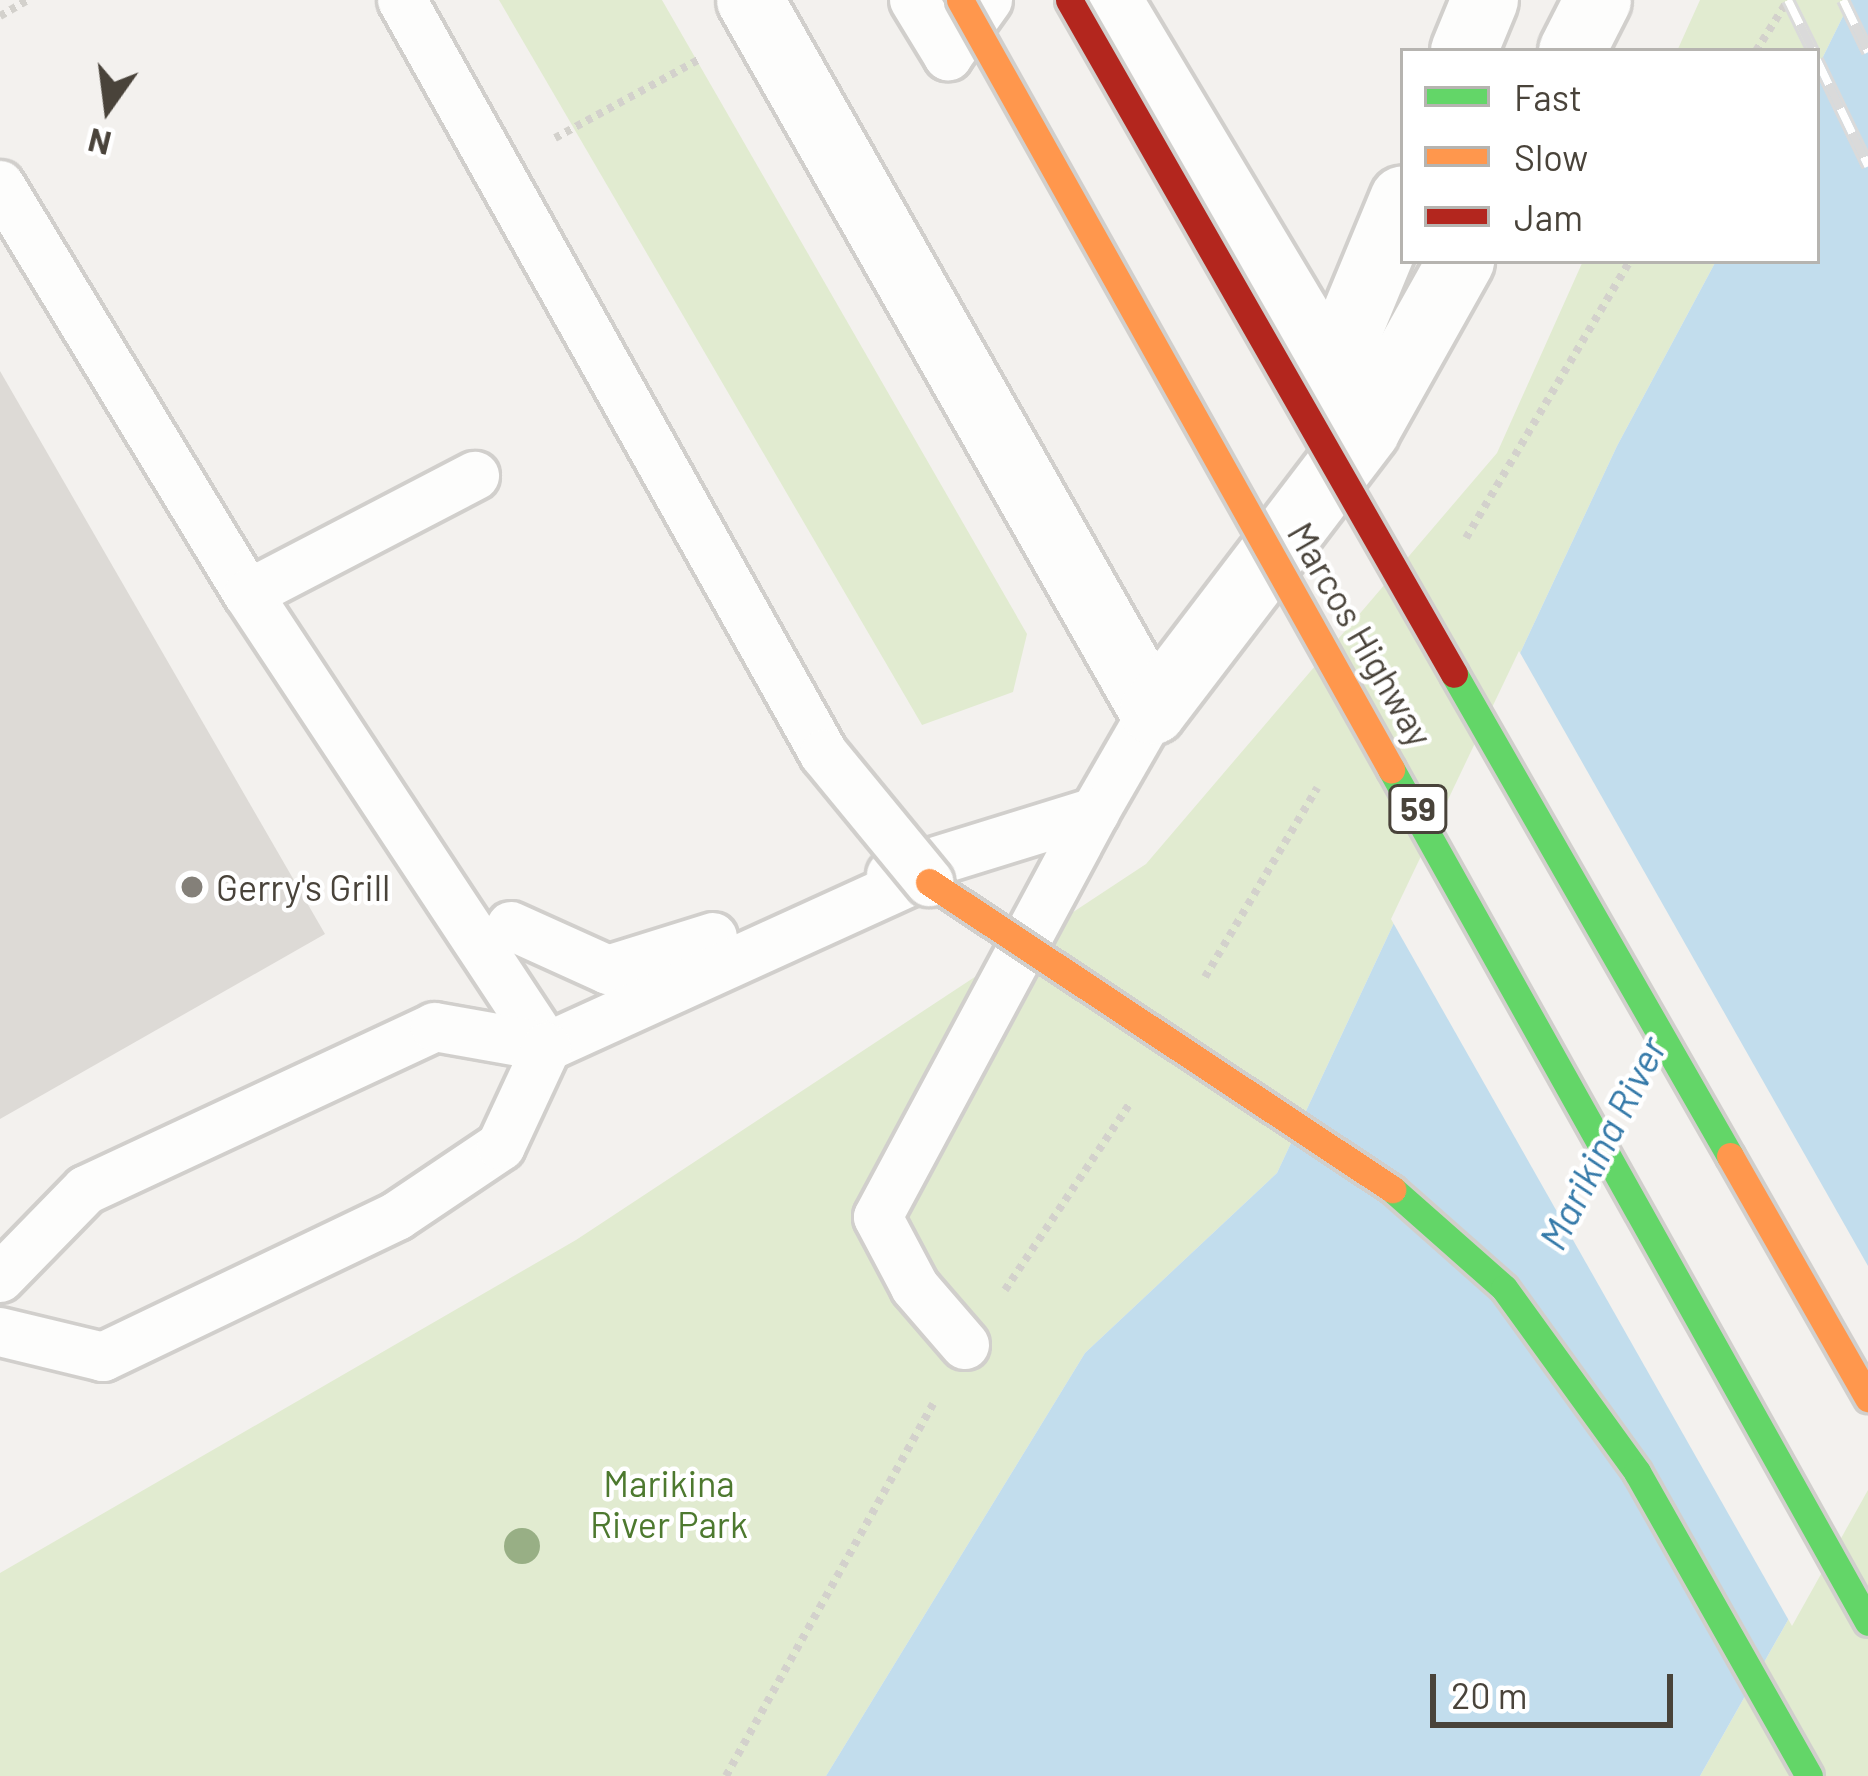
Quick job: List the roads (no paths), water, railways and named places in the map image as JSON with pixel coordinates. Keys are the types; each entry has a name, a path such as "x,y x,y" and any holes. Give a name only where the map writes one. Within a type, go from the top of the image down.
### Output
{"main road":[{"name":"Marcos Highway","path":"960,0 1868,1622"},
{"name":"Marcos Highway","path":"1069,0 1868,1399"},
{"path":"927,879 1436,1220 1491,1274 1637,1472 1810,1776"}],"street":[{"path":"1108,0 1334,366 1366,431"},
{"path":"1465,48 1485,0"},
{"path":"1574,48 1598,0"},
{"path":"757,12 1153,711 1366,431 1459,264"},
{"path":"1243,595 1400,206"}],"lane":[{"path":"0,1238 86,1190 435,1027 547,1046 927,879 824,754 402,0"},
{"path":"914,0 949,56 988,0"},
{"path":"0,185 248,594 547,1046"},
{"path":"248,594 475,476"},
{"path":"965,1345 915,1287 878,1216 1153,711"},
{"path":"511,926 608,970 666,959 747,920 1095,812"},
{"path":"0,1332 104,1357 397,1216 501,1146 547,1046"},
{"path":"0,1278 86,1190"}],"water":[{"name":"Marikina River","path":"1851,0 1868,0 1868,1478 1700,1776 826,1776 1085,1353 1277,1173 1617,446 1714,264 1820,264 1820,63"}],"railway":[{"path":"1788,0 1812,48"},
{"path":"1843,0 1868,52"},
{"path":"1820,66 1868,166"}],"place":[{"name":"Gerry's Grill","path":"192,887"}],"park label":[{"name":"Marikina River Park","path":"669,1502"}]}
